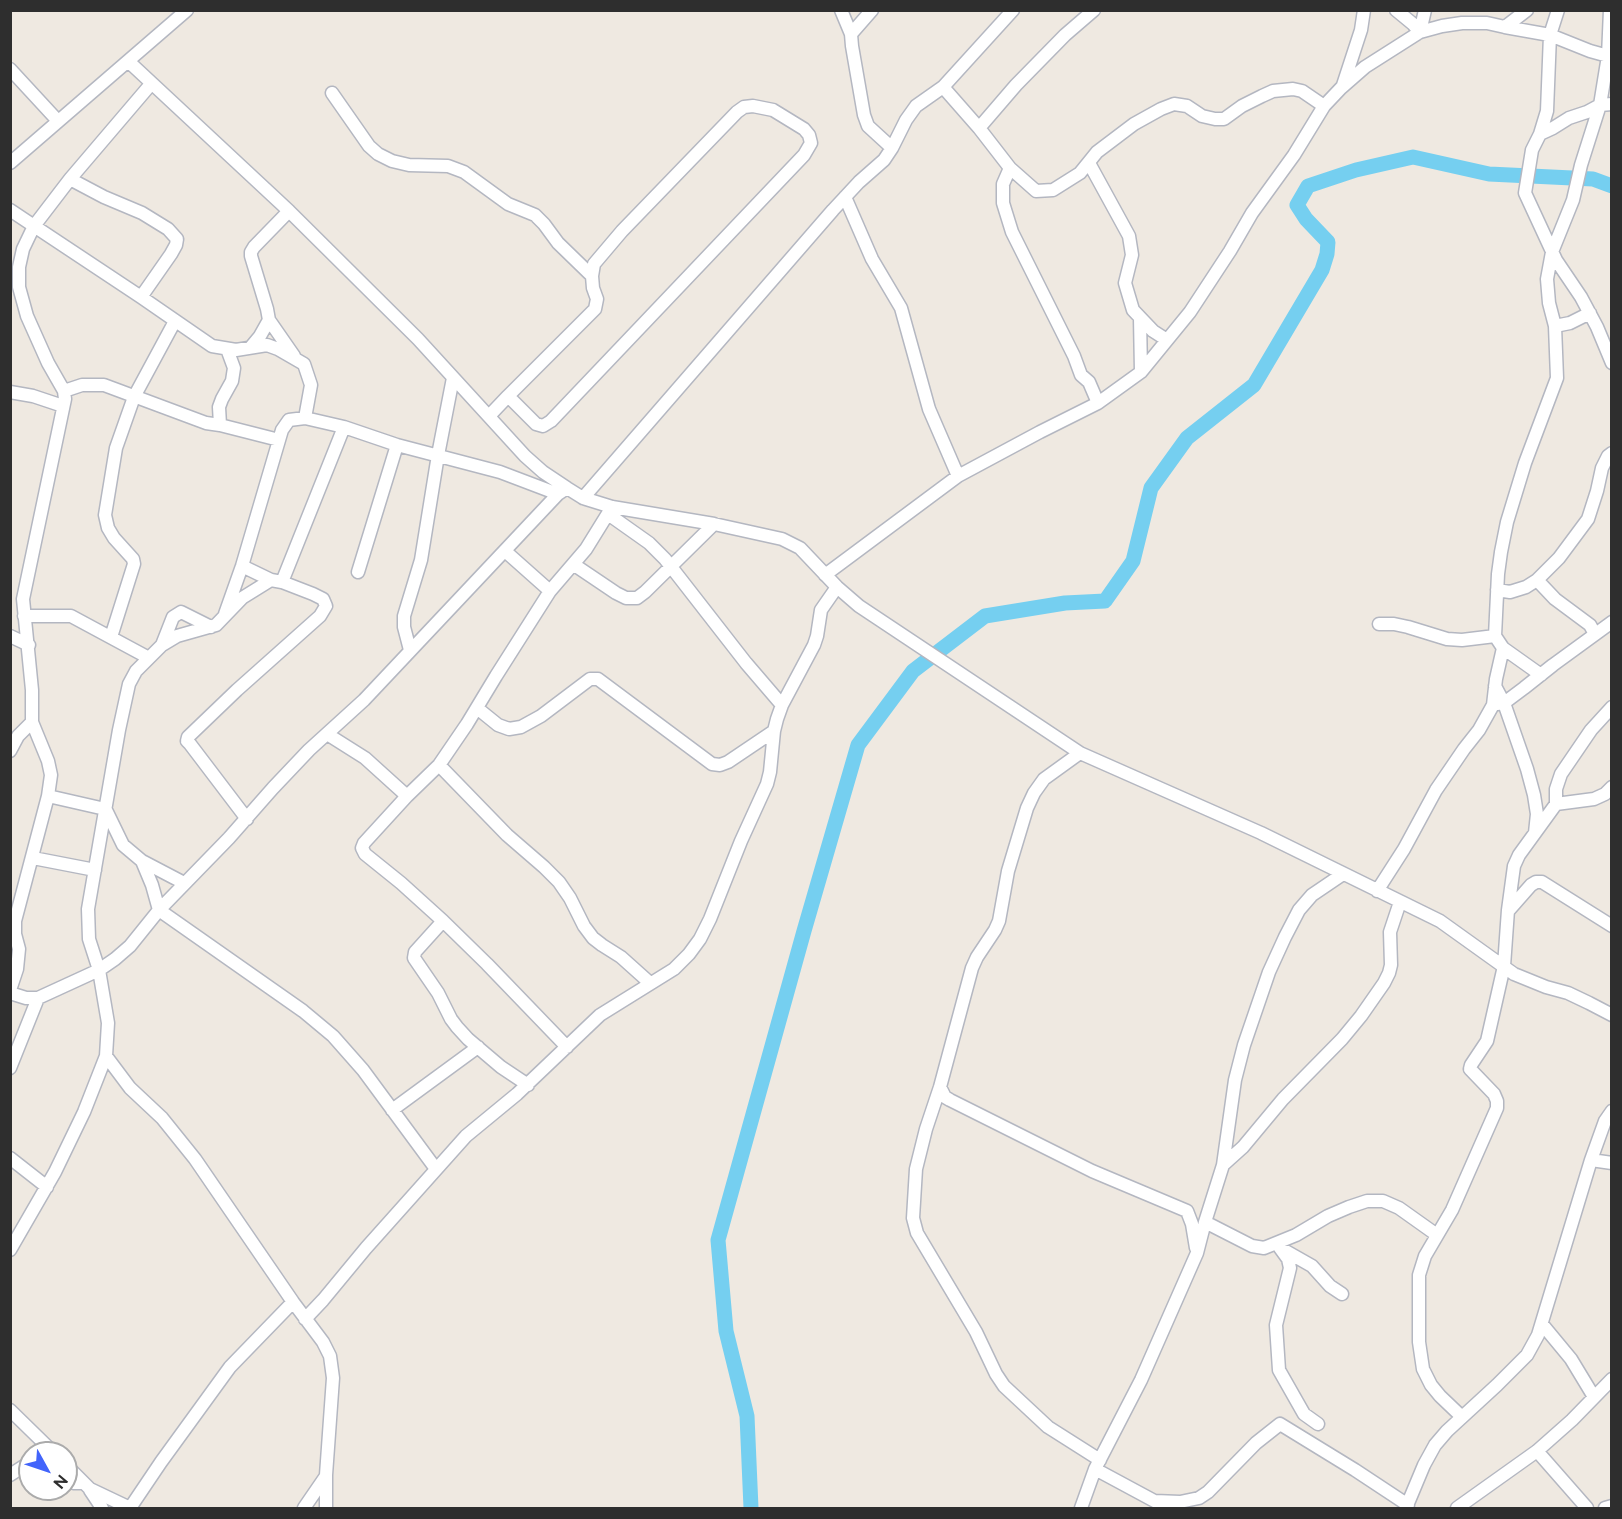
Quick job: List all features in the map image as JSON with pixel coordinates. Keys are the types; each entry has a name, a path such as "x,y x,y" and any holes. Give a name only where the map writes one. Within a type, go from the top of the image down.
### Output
{"street":[{"path":"10,163 187,10"},
{"path":"841,10 850,34 864,115 868,126 892,148"},
{"path":"850,34 872,10"},
{"path":"584,498 845,197 884,160 916,106 943,87 1013,10"},
{"path":"979,128 1065,35 1094,10"},
{"path":"1343,86 1361,30 1364,10"},
{"path":"1396,10 1420,32"},
{"path":"1420,32 1425,10"},
{"path":"1505,27 1527,10"},
{"path":"1558,10 1550,35 1546,111 1540,134 1532,150 1525,193 1552,252 1590,313 1611,363"},
{"path":"1540,675 1503,648 1495,636 1501,552 1507,522 1532,442 1557,378 1555,326 1549,303 1547,279 1552,252 1573,200 1581,165 1606,105 1610,55 1610,10"},
{"path":"825,574 958,476 1098,403 1141,372 1190,312 1252,213 1294,155 1324,106 1365,67 1420,32 1462,23 1487,23 1550,35 1590,51 1610,55"},
{"path":"128,61 289,211 417,339 525,456 562,491"},
{"path":"10,69 58,121"},
{"path":"151,84 33,226 23,249 19,267 19,287 27,316 43,353 64,391 63,406 23,599 29,645 32,722 48,761 51,775 33,858 15,921 13,934 19,949 17,969 10,992 26,998 38,998 99,970 130,946 159,910 247,819 309,750 364,700 562,491"},
{"path":"943,87 1010,168 1036,191 1053,190 1071,179 1080,173 1097,152 1134,124 1174,104 1187,106 1202,116 1224,119 1242,106 1262,96 1293,89 1302,91 1324,106"},
{"path":"332,93 369,146 378,154 392,161 409,165 448,166 464,172 508,204 535,215 558,243 592,276"},
{"path":"1540,134 1569,118 1606,105"},
{"path":"489,416 508,396 595,309 597,298 592,276 594,264 622,231 737,112 744,107 753,106 773,110 804,129 811,143 804,155 551,421 543,426 536,424 508,396"},
{"path":"1089,163 1129,236 1132,255 1125,283 1132,310 1153,331 1167,340"},
{"path":"1010,168 1003,184 1003,203 1012,232 1074,356 1081,375 1089,382 1098,403"},
{"path":"70,179 142,213 168,229 177,239 171,254 141,297"},
{"path":"845,197 872,259 901,308 929,409 958,476"},
{"path":"10,210 212,346 249,349 267,345 279,349 304,364 311,385 305,418"},
{"path":"289,211 254,247 250,256 269,320 295,358"},
{"path":"1555,326 1590,313"},
{"path":"1140,318 1141,372"},
{"path":"249,349 269,320"},
{"path":"111,638 135,564 114,538 108,528 105,515 116,448 135,397 175,321"},
{"path":"220,425 219,407 232,381 234,368 227,349"},
{"path":"410,650 404,627 404,616 421,560 453,378"},
{"path":"64,391 82,385 104,385 206,423 279,440"},
{"path":"10,392 33,396 63,406"},
{"path":"224,617 285,424 289,420 305,418 500,472 584,498 610,511 649,543 671,567 782,705"},
{"path":"10,1250 47,1187 84,1112 106,1056 108,1023 99,970 89,939 88,909 129,684 136,671 162,645 177,636 219,623 242,598 276,581 344,427"},
{"path":"358,572 397,445"},
{"path":"1497,590 1510,592 1518,590 1537,580 1558,558 1588,519 1602,468 1611,453"},
{"path":"610,511 714,524 783,538 800,548 860,606 1080,753 1261,833 1440,921 1514,974 1568,993 1611,1016"},
{"path":"567,1047 444,921 365,854 363,848 364,843 407,796 439,765 550,591 591,541 610,511"},
{"path":"573,564 616,593 626,598 637,597 645,592 714,524"},
{"path":"505,550 550,591"},
{"path":"242,566 322,599 326,606 324,611 188,737 190,744 247,819"},
{"path":"1537,580 1555,599 1586,622 1595,634"},
{"path":"305,1319 466,1136 528,1085 600,1015 674,969 700,939 766,784 770,772 774,731 782,705 814,645 821,610 837,586"},
{"path":"162,645 173,617 180,612 211,627"},
{"path":"24,616 70,616 149,658"},
{"path":"1377,891 1404,849 1436,790 1498,704 1611,622"},
{"path":"1379,624 1408,627 1448,639 1462,640 1495,636"},
{"path":"10,636 29,645"},
{"path":"1503,648 1495,685 1498,704 1527,769 1537,814 1535,834"},
{"path":"477,708 498,724 509,729 521,727 542,716 590,679 598,679 712,764 720,765 728,762 774,731"},
{"path":"1462,1417 1431,1385 1423,1369 1419,1342 1419,1275 1425,1256 1452,1210 1497,1108 1494,1094 1470,1069 1487,1041 1504,966 1514,866 1519,855 1556,804 1556,789 1562,774 1591,730 1611,707"},
{"path":"10,751 18,736 32,722"},
{"path":"327,734 365,758 407,796"},
{"path":"1080,753 1044,779 1027,808 1008,871 999,921 972,968 940,1088 926,1129 916,1169 913,1218 917,1233 976,1332 1004,1386 1048,1427 1098,1465 1168,1509"},
{"path":"439,765 507,835 559,882 570,898 584,927 593,938 621,957 650,983"},
{"path":"1556,804 1594,799 1605,794 1611,787"},
{"path":"48,796 105,809"},
{"path":"105,809 123,845 142,861 184,883"},
{"path":"33,858 95,870"},
{"path":"142,861 159,910 303,1011 333,1036 363,1070 436,1169"},
{"path":"1081,1509 1098,1465 1141,1380 1197,1253 1223,1165 1235,1080 1244,1045 1269,972 1299,910 1312,895 1343,874"},
{"path":"1508,910 1531,885 1542,882 1611,926"},
{"path":"1223,1165 1243,1147 1283,1099 1342,1039 1384,983 1391,964 1390,932 1400,902"},
{"path":"444,921 416,952 414,958 438,993 457,1027 501,1067 528,1085"},
{"path":"10,1068 38,998"},
{"path":"392,1110 478,1047"},
{"path":"106,1056 130,1088 162,1118 195,1159 323,1342 330,1356 333,1377 326,1475 326,1509"},
{"path":"940,1088 950,1100 1092,1171 1187,1211 1192,1224 1197,1253"},
{"path":"1155,1501 1180,1502 1199,1498 1208,1492 1256,1443 1280,1424 1355,1470 1407,1507 1435,1445 1527,1354 1538,1335 1591,1160 1611,1111"},
{"path":"10,1158 47,1187"},
{"path":"1591,1160 1611,1163"},
{"path":"1205,1222 1252,1246 1264,1248 1276,1246 1328,1216 1349,1207 1367,1201 1383,1201 1399,1208 1437,1235"},
{"path":"1276,1246 1312,1266 1330,1286 1342,1294"},
{"path":"1276,1246 1288,1259 1290,1268 1276,1325 1279,1370 1304,1414 1318,1424"},
{"path":"78,1484 87,1486 130,1509 230,1367 293,1302"},
{"path":"1542,1324 1571,1359 1594,1397"},
{"path":"1457,1509 1537,1451 1572,1420 1611,1379"},
{"path":"10,1410 42,1441"},
{"path":"1537,1451 1587,1509"},
{"path":"304,1509 326,1475"},
{"path":"78,1477 102,1509"},
{"path":"1605,1509 1611,1506"}],"waterway":[{"path":"751,1508 747,1416 726,1331 718,1240 858,745 913,671 985,616 1065,603 1105,601 1133,561 1151,488 1187,438 1254,385 1322,270 1328,242 1306,219 1297,205 1308,186 1356,170 1413,157 1489,174 1593,179 1612,186"}]}
